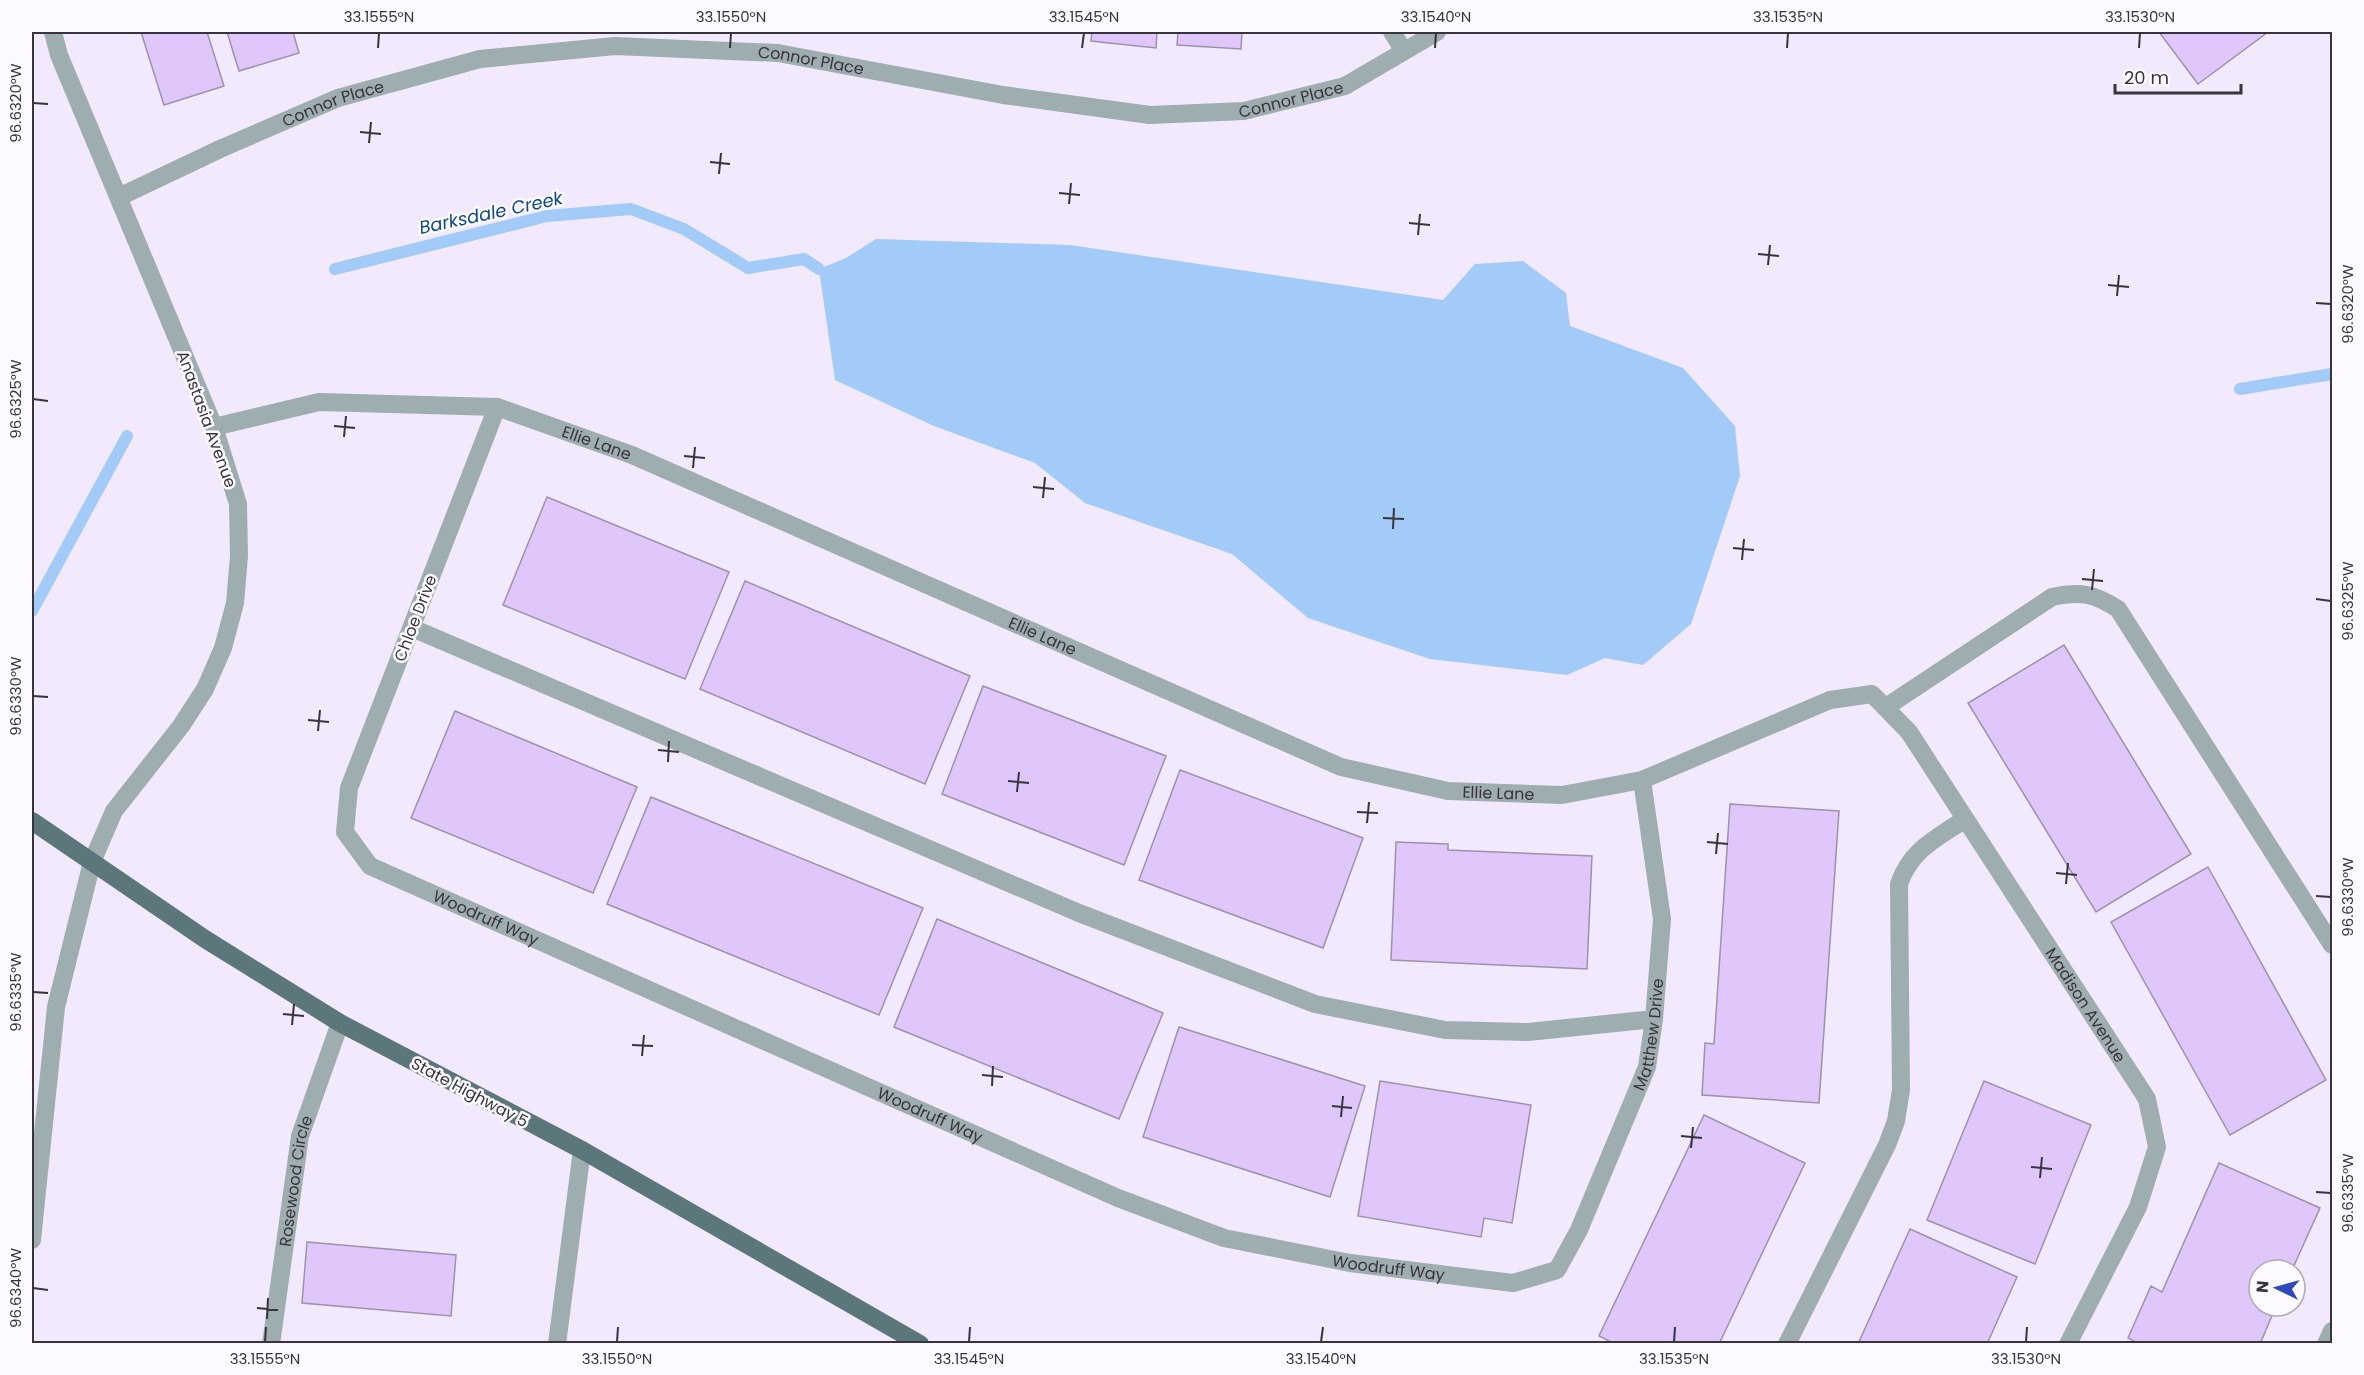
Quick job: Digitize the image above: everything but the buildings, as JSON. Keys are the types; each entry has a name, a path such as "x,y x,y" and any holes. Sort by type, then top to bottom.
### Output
{"main road":[{"name":"State Highway 5","path":"32,821 205,939 340,1023 582,1150 920,1344"}],"street":[{"name":"Anastasia Avenue","path":"53,32 59,55 214,427 238,504 239,556 235,603 223,648 206,689 114,811 92,862"},
{"path":"1392,32 1404,51"},
{"name":"Connor Place","path":"119,197 220,148 338,98 480,59 615,46 778,53 1003,95 1150,115 1245,111 1345,86 1437,32"},
{"name":"Ellie Lane","path":"214,427 319,402 497,407 633,455 1341,767 1448,790 1562,795 1642,780 1830,700 1872,694"},
{"name":"Chloe Drive","path":"345,832 349,788 497,407"},
{"path":"1886,707 2052,597 2075,592 2100,597 2118,609 2332,945"},
{"path":"412,628 1078,914 1315,1004 1444,1030 1528,1032 1654,1019"},
{"name":"Madison Avenue","path":"1872,694 1909,732 2147,1099 2157,1147 2138,1207 2068,1344"},
{"name":"Matthew Drive","path":"1557,1270 1579,1230 1647,1067 1654,1019 1662,920 1642,780"},
{"path":"1787,1344 1887,1145 1896,1121 1901,1090 1899,884 1906,864 1918,851 1965,819"},
{"name":"Woodruff Way","path":"345,832 370,866 1118,1198 1224,1238 1350,1263 1513,1283 1557,1270"},
{"path":"32,1240 56,1006 92,862"},
{"name":"Rosewood Circle","path":"271,1344 300,1136 340,1023"},
{"path":"557,1344 582,1150"},
{"path":"2326,1344 2332,1331"}],"water":[{"path":"876,239 1070,245 1443,300 1475,264 1523,261 1566,293 1570,326 1683,368 1735,426 1740,476 1691,624 1643,665 1605,658 1567,675 1430,659 1308,618 1232,554 1085,503 1035,463 934,426 835,380 819,269 846,258"}],"waterway":[{"name":"Barksdale Creek","path":"335,269 547,216 631,209 684,229 748,268 804,259 819,269"},
{"name":"Barksdale Creek","path":"2240,389 2332,374"},
{"name":"Barksdale Creek","path":"32,611 127,436"}]}
